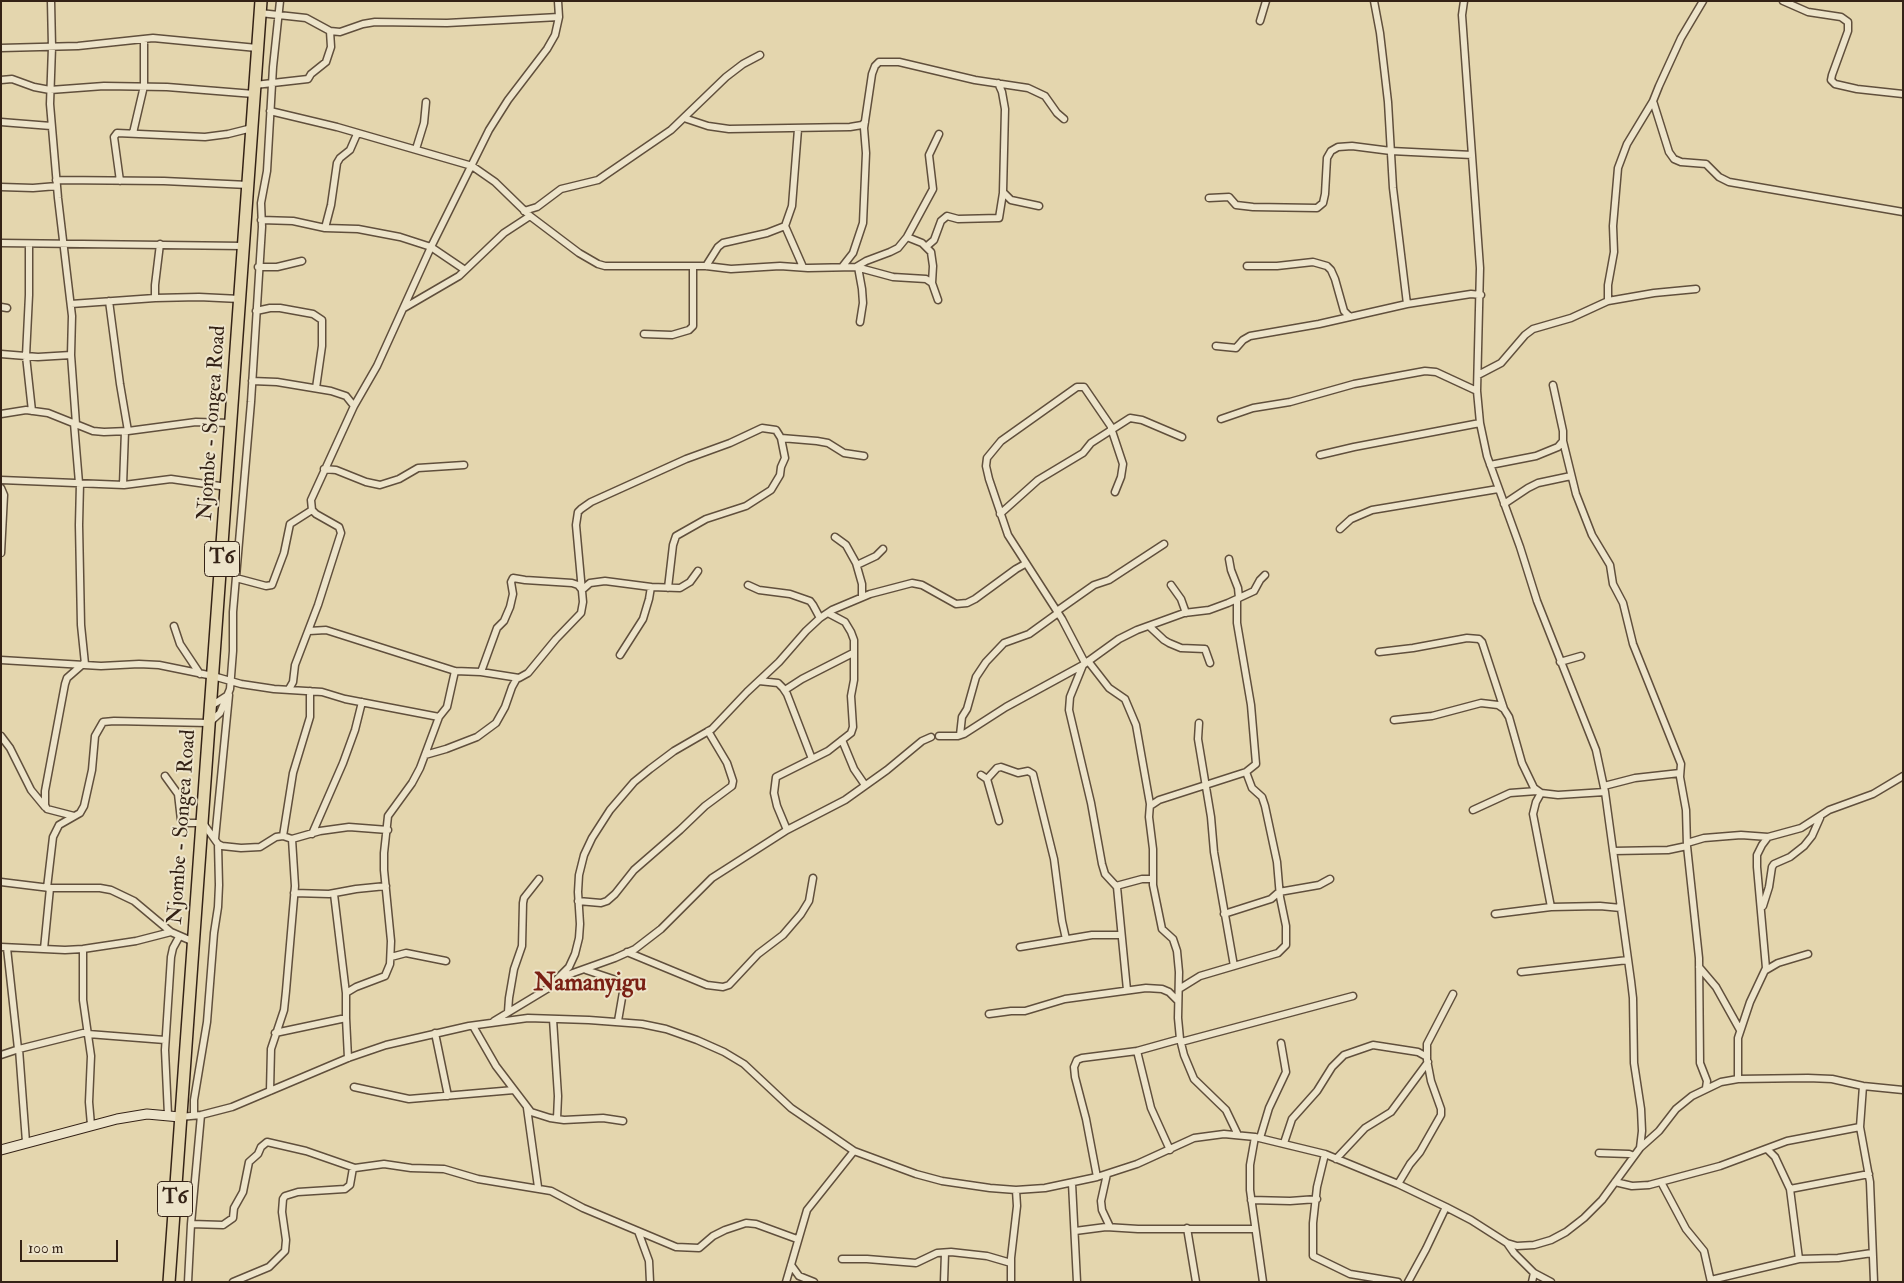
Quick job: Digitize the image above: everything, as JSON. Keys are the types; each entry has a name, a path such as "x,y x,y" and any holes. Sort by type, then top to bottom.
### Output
{"highway":[{"name":"Njombe - Songea Road","path":"180,1117 203,823 260,7"},
{"name":"T6","path":"169,1282 180,1117"}],"street":[{"path":"51,1 52,48 50,90 52,126 56,183 73,330 71,355 80,483 81,625 84,664"},
{"path":"194,1115 194,1100 207,1022 214,933 218,907 219,885 216,842 231,681 233,612 252,381 262,195 267,171 272,84 280,1"},
{"path":"289,689 293,682 295,665 309,631 341,533 340,526 312,510 311,500 354,406 377,366 431,247 489,130 555,35 559,17 558,1"},
{"path":"1260,21 1266,1"},
{"path":"1374,1 1382,43 1398,229 1407,304"},
{"path":"1464,1 1462,15 1480,268 1481,295 1477,391 1480,423 1498,489 1560,662 1590,730 1596,750 1604,789 1622,908 1633,998 1634,1064 1642,1109 1640,1148"},
{"path":"1608,301 1608,285 1614,252 1613,226 1618,168 1627,144 1653,101 1681,38 1703,1"},
{"path":"1783,1 1808,12 1841,17 1848,22 1848,31 1832,75 1831,80 1834,84 1857,89 1903,94"},
{"path":"260,7 278,14 306,18 330,30 344,32 363,24 375,22 440,23 559,17"},
{"path":"1,80 12,79 34,87 50,90 144,86 255,90 272,84 306,80 324,65 331,47 330,30"},
{"path":"1,48 52,48 167,38 257,48"},
{"path":"133,133 144,86 144,39"},
{"path":"524,211 537,207 562,189 598,180 671,130 726,77 743,64 760,55"},
{"path":"842,266 853,253 863,223 862,209 866,153 865,122 868,113 872,74 874,66 879,62 899,62 975,80 1014,85 1034,90 1045,96 1057,113 1064,119"},
{"path":"927,246 934,240 941,220 947,216 966,220 999,218 1005,157 1003,96 998,83"},
{"path":"1003,96 1014,85"},
{"path":"1653,101 1669,152 1678,161 1706,164 1718,177 1729,182 1903,212"},
{"path":"416,149 424,123 426,102"},
{"path":"270,112 337,127 472,166 495,182 530,216 585,257 605,266 706,266 731,270 780,266 803,268 842,266 857,267 892,277 926,278 932,283"},
{"path":"684,118 716,128 798,129 850,127 865,122"},
{"path":"1,122 52,126"},
{"path":"120,181 115,135 133,133 205,137 252,128"},
{"path":"798,129 792,206 785,226 803,268"},
{"path":"325,228 331,205 337,163 350,150 357,134"},
{"path":"857,267 866,261 898,248 907,237 933,188 929,154 939,134"},
{"path":"1209,198 1229,197 1236,205 1254,208 1316,208 1323,203 1327,185 1327,158 1334,148 1352,146 1391,152 1472,155"},
{"path":"1,187 33,188 56,183 120,181 248,185"},
{"path":"1003,192 1011,200 1039,206"},
{"path":"404,308 450,281 465,270 504,233 530,216"},
{"path":"261,220 293,221 325,228 358,229 415,240 431,247 465,270"},
{"path":"706,266 718,247 723,243 767,233 785,226"},
{"path":"907,237 927,246 932,256 932,283 938,300"},
{"path":"1,243 244,246"},
{"path":"29,244 26,356 32,411"},
{"path":"155,298 160,244"},
{"path":"258,268 277,267 302,261"},
{"path":"1247,266 1276,266 1313,262 1327,266 1335,279 1344,311 1349,316"},
{"path":"644,334 672,335 689,330 693,326 693,266"},
{"path":"857,267 862,290 860,322"},
{"path":"1478,375 1501,363 1532,329 1571,318 1608,301 1654,293 1696,289"},
{"path":"1216,346 1236,348 1243,340 1250,336 1407,304 1471,294 1481,295"},
{"path":"71,304 199,296 240,299"},
{"path":"109,301 127,431 123,485"},
{"path":"256,311 280,308 313,314 322,320 322,346 316,388"},
{"path":"1,354 38,357 71,355"},
{"path":"1221,420 1253,408 1290,402 1354,384 1424,371 1436,372 1477,391"},
{"path":"252,381 277,382 316,388 346,396 354,406"},
{"path":"1553,385 1563,432 1563,441 1576,494 1592,535 1610,565 1612,584 1623,603 1633,644 1681,764 1680,773 1686,810 1687,845 1699,967 1700,1063 1707,1081 1706,1088"},
{"path":"1115,492 1123,464 1112,428 1084,388 1081,387 1058,400 1001,441 987,458 986,466 1008,535 1025,564 1058,612 1085,663 1109,688 1128,703 1136,725 1150,806 1149,817 1153,849 1152,879 1162,929 1175,942 1179,972 1180,1040 1194,1079 1226,1110 1238,1134"},
{"path":"1,414 32,411 48,413 93,431 127,431 196,422 231,424"},
{"path":"1000,514 1038,480 1083,453 1091,443 1130,418 1136,418 1182,437"},
{"path":"1320,455 1480,423"},
{"path":"309,631 326,630 455,671 482,672 517,678 528,673 556,638 578,618 582,607 576,525 580,509 686,459 730,443 758,430 771,428 776,430 781,438 785,458 781,466 780,475 771,490 746,506 715,516 676,536 673,545 668,588"},
{"path":"781,438 828,443 844,453 864,456"},
{"path":"1490,465 1551,452 1558,448 1563,441"},
{"path":"324,469 336,470 366,482 380,484 399,479 418,468 464,465"},
{"path":"1504,504 1522,491 1538,483 1571,476"},
{"path":"1,480 123,485 171,479 227,487"},
{"path":"1,553 3,491 12,481"},
{"path":"1340,529 1359,514 1372,510 1498,489"},
{"path":"236,578 266,586 272,585 284,553 290,524 312,510"},
{"path":"835,537 846,545 858,566 862,584 862,597"},
{"path":"960,736 962,717 967,709 976,677 986,662 1004,643 1029,634 1094,584 1109,580 1164,544"},
{"path":"858,566 876,556 883,549"},
{"path":"1150,806 1159,800 1246,772 1253,768 1256,760 1251,705 1236,618 1238,588 1230,570 1229,560"},
{"path":"491,1023 532,1000 547,989 568,967 575,954 580,924 578,901 579,875 584,855 592,838 610,810 634,782 650,769 674,751 708,731 820,618 862,597 903,584 917,583 948,601 961,604 975,599 1025,564"},
{"path":"582,590 590,583 596,581 680,588 698,571"},
{"path":"939,736 960,736 1006,707 1085,663 1119,639 1186,613 1209,610 1238,599 1254,591 1260,580 1266,575"},
{"path":"482,672 497,628 504,621 510,607 513,594 511,582 513,578 572,583 578,585 582,590"},
{"path":"748,585 765,592 790,594 810,601 820,618"},
{"path":"1171,585 1181,599 1186,613"},
{"path":"620,655 643,619 650,599 651,587"},
{"path":"787,830 774,793 776,777 820,756 851,733 853,727 850,696 854,680 854,640 849,626 828,613"},
{"path":"174,626 180,644 200,674"},
{"path":"1149,626 1169,643 1182,648 1205,649 1210,664"},
{"path":"1379,652 1467,638 1479,639 1482,642 1504,709 1509,718 1528,780 1540,792"},
{"path":"784,690 853,653"},
{"path":"1560,662 1581,656"},
{"path":"1,660 110,666 150,664 274,689 322,692 362,702 439,716"},
{"path":"1085,663 1070,697 1069,710 1091,803 1102,864 1105,874 1116,886 1127,990"},
{"path":"47,809 44,801 48,768 64,690 68,678 84,664"},
{"path":"346,993 356,986 385,976 390,964 384,853 388,830 388,816 412,783 425,756 439,716 447,707 455,671"},
{"path":"425,756 477,737 496,723 517,678"},
{"path":"759,681 778,683 784,690 812,759"},
{"path":"283,836 293,773 310,717 310,691"},
{"path":"211,706 229,692"},
{"path":"44,949 53,837 59,825 80,813 84,806 92,770 95,736 103,722 209,723 220,713 229,692"},
{"path":"312,834 343,763 355,730 362,702"},
{"path":"1394,720 1432,716 1481,703 1498,705 1504,709"},
{"path":"1199,723 1198,739 1214,852 1234,966"},
{"path":"578,901 594,903 607,901 634,870 705,806 732,786 733,781 727,763 708,731"},
{"path":"1,736 10,748 31,790 47,809 74,816"},
{"path":"558,978 586,970 627,952 661,929 712,878 787,830 845,800 900,760 922,741 931,737"},
{"path":"842,740 854,770 865,785"},
{"path":"999,821 984,777 1000,767 1018,773 1028,771 1033,774 1052,850 1066,939"},
{"path":"1179,989 1192,980 1278,953 1286,944 1286,926 1279,892 1277,862 1265,806 1262,797 1252,788 1246,772"},
{"path":"1473,810 1510,793 1540,792 1558,794 1604,789 1635,778 1680,773"},
{"path":"165,776 178,794 181,820 189,823 203,823 216,842 241,848 260,847 276,837 283,836 292,839 320,831 349,827 388,830"},
{"path":"1613,850 1668,850 1712,837 1741,835 1768,837 1801,828 1821,817 1829,810 1873,794 1903,776"},
{"path":"1540,792 1534,808 1534,826 1551,907"},
{"path":"1762,909 1767,895 1772,867 1774,864 1790,858 1804,846 1821,817"},
{"path":"1738,1079 1737,1046 1740,1030 1750,1002 1765,971 1766,959 1757,855 1768,837"},
{"path":"270,1091 271,1050 284,1010 294,893 292,839"},
{"path":"627,952 707,985 723,987 729,985 758,954 783,935 801,914 809,901 813,878"},
{"path":"508,1012 514,969 522,946 524,898 539,879"},
{"path":"1116,886 1142,879 1152,879"},
{"path":"1224,914 1271,899 1279,892 1319,885 1330,879"},
{"path":"1,882 48,888 100,888 111,890 134,901 171,932 194,942"},
{"path":"294,893 334,894 356,889 386,886"},
{"path":"334,894 346,993 348,1058"},
{"path":"1496,914 1551,907 1600,906 1622,908"},
{"path":"26,1142 18,1049 4,947 83,948 136,941 171,932"},
{"path":"1020,947 1092,935 1121,935"},
{"path":"168,1115 164,1059 165,1040 171,957 179,937"},
{"path":"83,948 83,1006 90,1056 89,1094 91,1126"},
{"path":"391,957 406,953 446,961"},
{"path":"1765,971 1778,963 1808,954"},
{"path":"1521,972 1628,960"},
{"path":"1699,967 1716,987 1740,1030"},
{"path":"586,970 616,980 621,984 623,992 618,1021"},
{"path":"989,1014 1025,1011 1065,999 1146,988 1162,989 1170,992 1178,1001"},
{"path":"1398,1184 1420,1152 1441,1115 1441,1109 1431,1081 1427,1059 1427,1044 1452,994"},
{"path":"1097,1178 1086,1119 1075,1076 1076,1063 1082,1058 1137,1051 1353,996"},
{"path":"275,1033 346,1018"},
{"path":"1,1150 26,1142 147,1114 180,1117 201,1115 232,1108 348,1058 386,1045 435,1033 528,1018 618,1021 666,1029 724,1052 744,1064 791,1108 854,1151 898,1168 942,1181 1016,1190 1072,1184 1097,1178 1137,1164 1194,1138 1238,1134 1284,1143 1325,1154 1398,1184 1446,1207 1507,1243 1518,1246 1551,1240 1566,1232 1602,1200 1640,1148 1659,1131 1676,1109 1706,1088 1721,1082 1738,1079 1832,1080 1863,1086 1903,1090"},
{"path":"554,1019 558,1096 557,1119"},
{"path":"473,1026 496,1066 527,1108 539,1115 557,1119 603,1118 623,1121"},
{"path":"1,1055 18,1049 88,1033 165,1040"},
{"path":"435,1033 448,1096"},
{"path":"1263,1282 1251,1200 1250,1165 1269,1108 1286,1072 1281,1043"},
{"path":"1284,1143 1292,1119 1317,1091 1332,1066 1344,1055 1373,1045 1418,1052 1427,1059"},
{"path":"1137,1051 1151,1108 1170,1150"},
{"path":"1336,1159 1365,1128 1391,1112 1427,1059"},
{"path":"1863,1086 1860,1128 1869,1174 1874,1282"},
{"path":"354,1087 409,1098 514,1090"},
{"path":"527,1108 538,1188"},
{"path":"188,1282 191,1224 201,1115"},
{"path":"1616,1182 1642,1187 1720,1166 1794,1139 1860,1128"},
{"path":"191,1224 222,1225 232,1218 234,1208 243,1192 249,1162 258,1154 265,1143 271,1143 306,1151 353,1168 384,1164 410,1168 444,1169 478,1179 551,1191 583,1208 676,1247 701,1247 710,1238 725,1230 746,1223 756,1224 797,1239"},
{"path":"1767,1149 1775,1157 1790,1189 1799,1259"},
{"path":"786,1282 807,1210 854,1151"},
{"path":"1599,1153 1634,1156"},
{"path":"1325,1154 1319,1177 1314,1223 1313,1256 1350,1274 1398,1282"},
{"path":"233,1282 269,1267 285,1251 286,1240 282,1212 285,1196 298,1192 345,1189 350,1185 353,1168"},
{"path":"1107,1174 1101,1201 1102,1210 1110,1227"},
{"path":"1790,1189 1869,1174"},
{"path":"1661,1182 1686,1229 1704,1251 1711,1281 1799,1259 1838,1258 1872,1253"},
{"path":"1072,1184 1077,1282"},
{"path":"1011,1282 1011,1263 1016,1220 1016,1190"},
{"path":"1251,1200 1290,1201 1317,1199"},
{"path":"1408,1282 1446,1207"},
{"path":"1075,1231 1110,1227 1138,1229 1255,1228"},
{"path":"1187,1228 1196,1282"},
{"path":"638,1231 649,1261 650,1282"},
{"path":"1507,1243 1534,1273 1551,1282"},
{"path":"842,1259 916,1263 937,1253 945,1252 987,1256 1011,1263"},
{"path":"944,1282 945,1252"},
{"path":"792,1265 799,1276 814,1282"},
{"path":"1532,1282 1534,1273"}],"district":[{"name":"Namanyigu","path":"590,985"}]}
